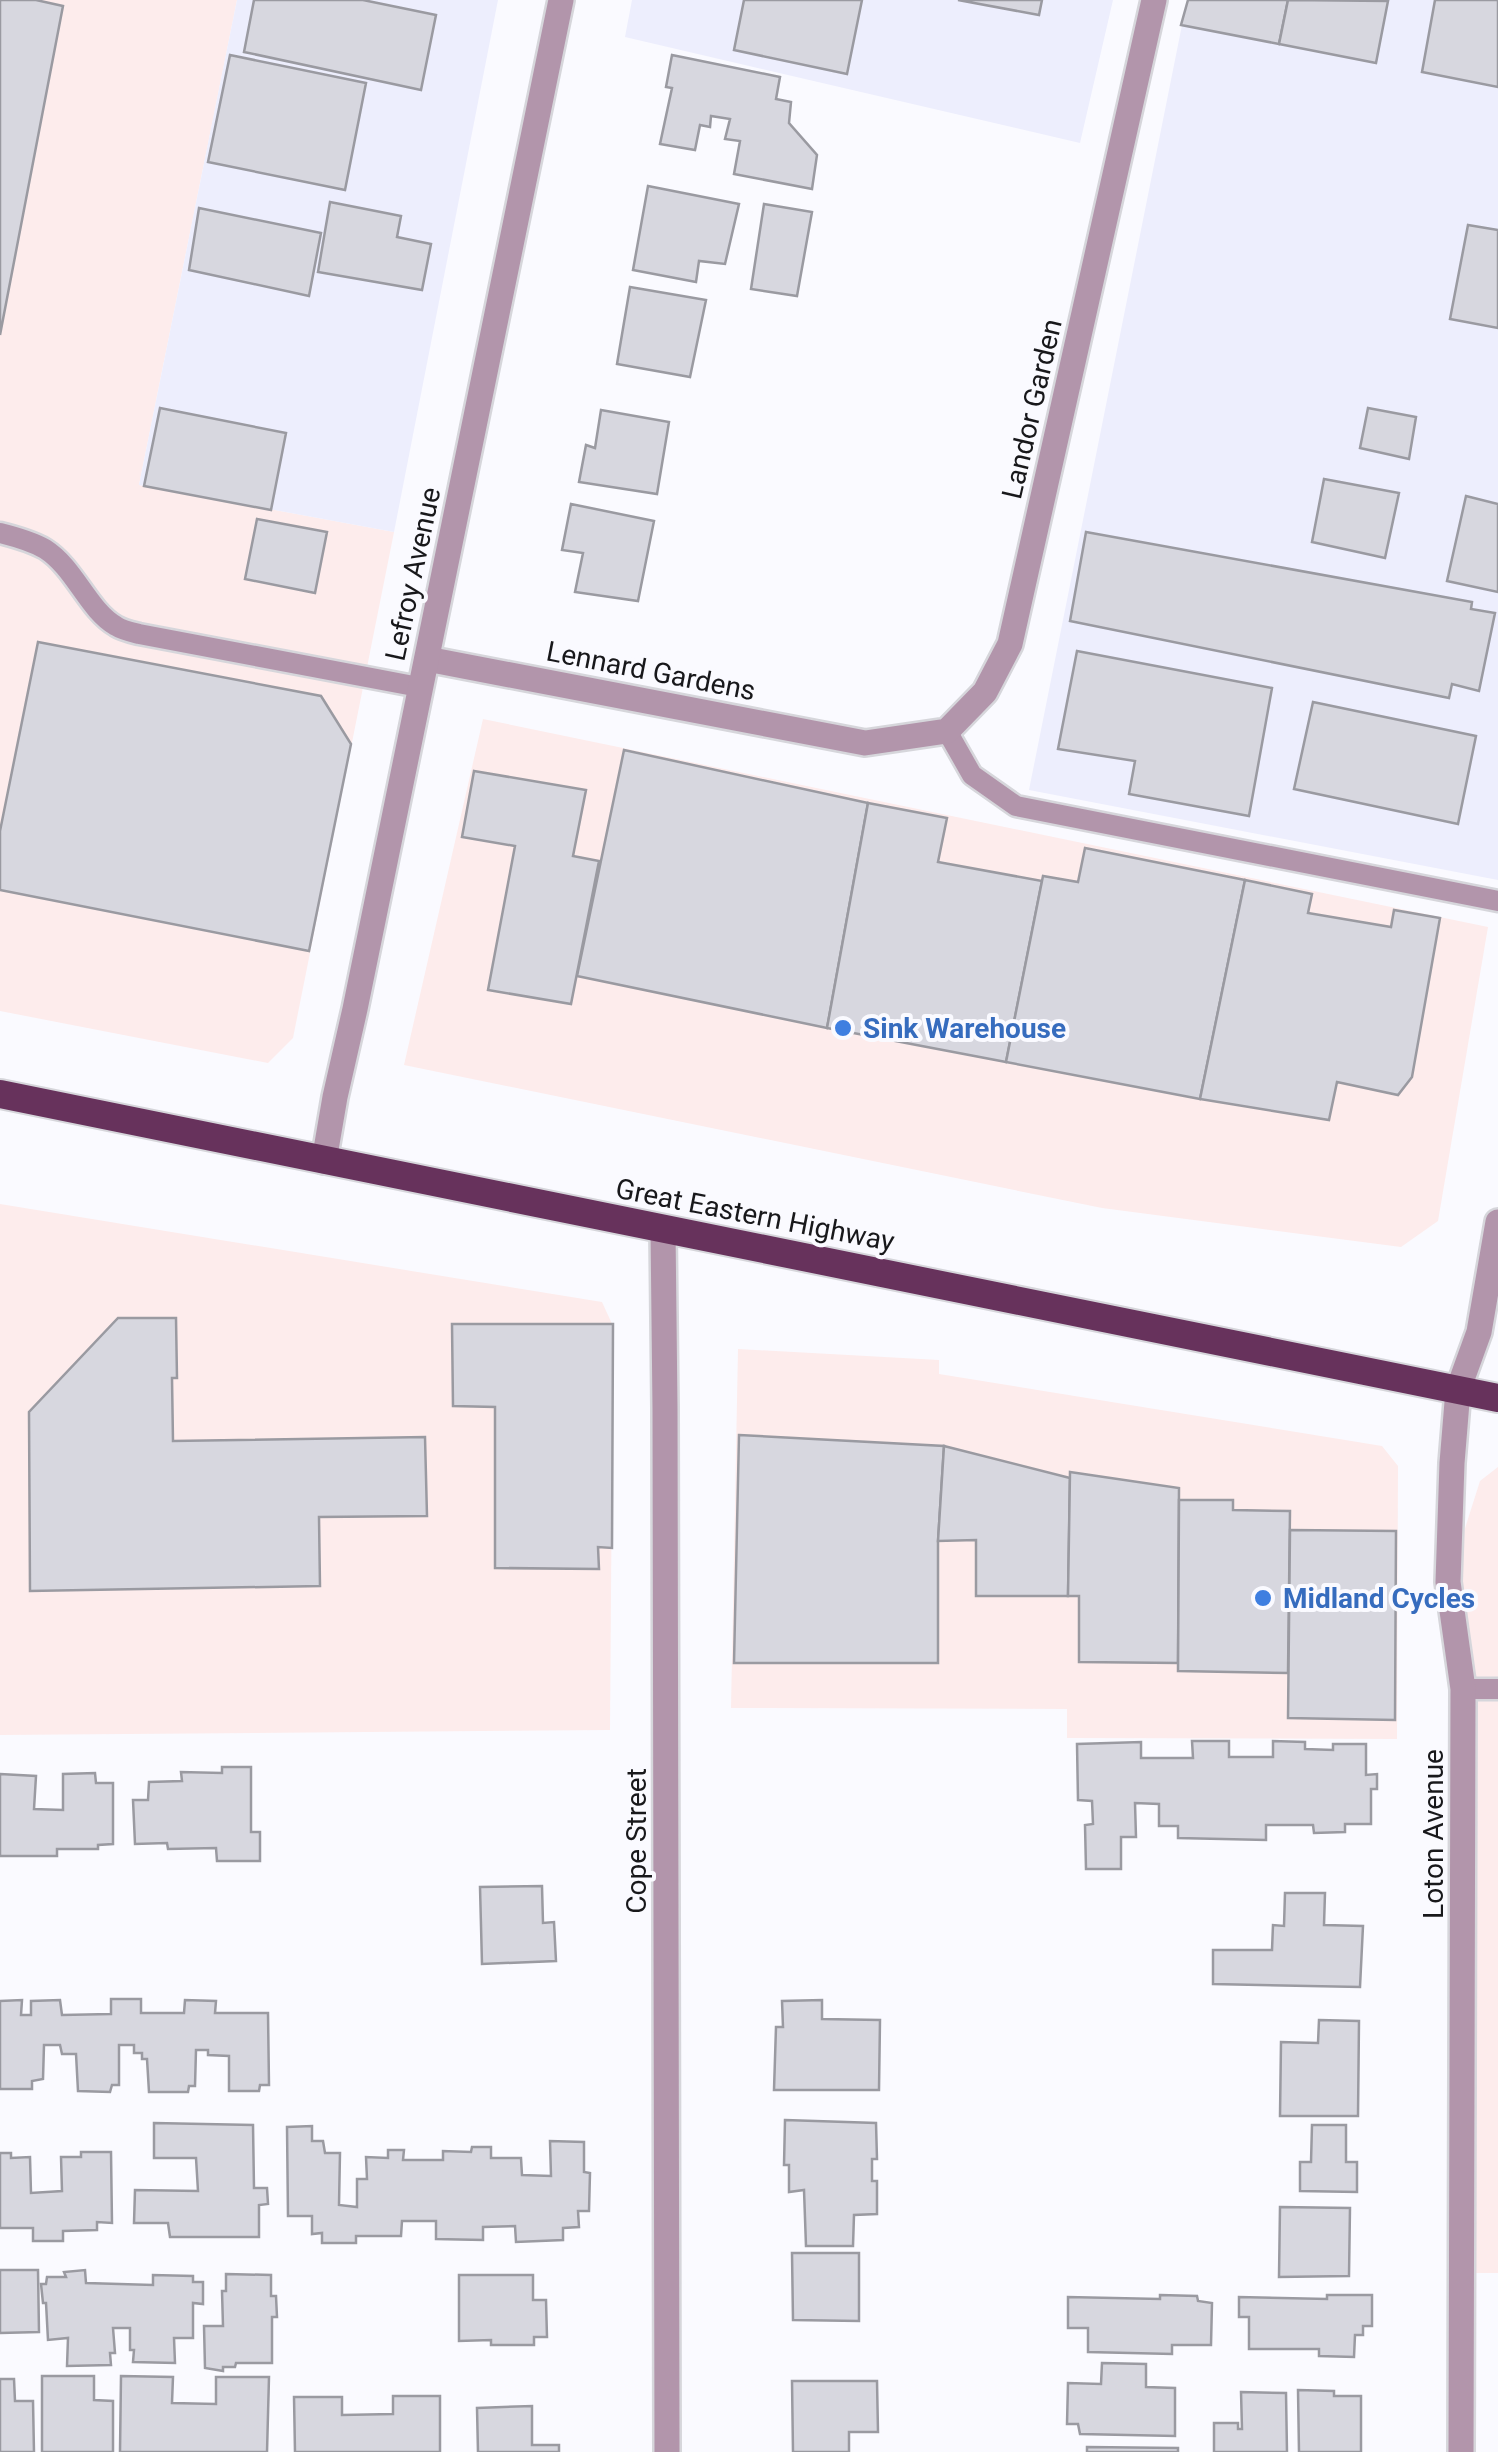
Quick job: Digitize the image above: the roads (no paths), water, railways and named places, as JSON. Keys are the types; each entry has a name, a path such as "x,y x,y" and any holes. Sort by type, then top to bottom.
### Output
{"highway":[{"name":"Great Eastern Highway","path":"0,1094 1498,1398"}],"street":[{"name":"Lefroy Avenue","path":"324,1162 561,0"},
{"name":"Landor Garden","path":"946,730 986,692 1010,644 1154,0"},
{"name":"Lennard Gardens","path":"426,659 865,742 946,730"},
{"name":"Loton Avenue","path":"1462,2452 1463,1689 1448,1582 1458,1390 1479,1332 1498,1222"},
{"name":"Cope Street","path":"663,1229 666,2452"}],"lane":[{"path":"0,533 46,550 67,568 116,626 138,634 420,687"},
{"path":"946,730 972,775 1016,806 1498,902"},
{"path":"1463,1689 1498,1690"}],"place":[{"name":"Sink Warehouse","path":"843,1028"},
{"name":"Midland Cycles","path":"1263,1598"}]}
